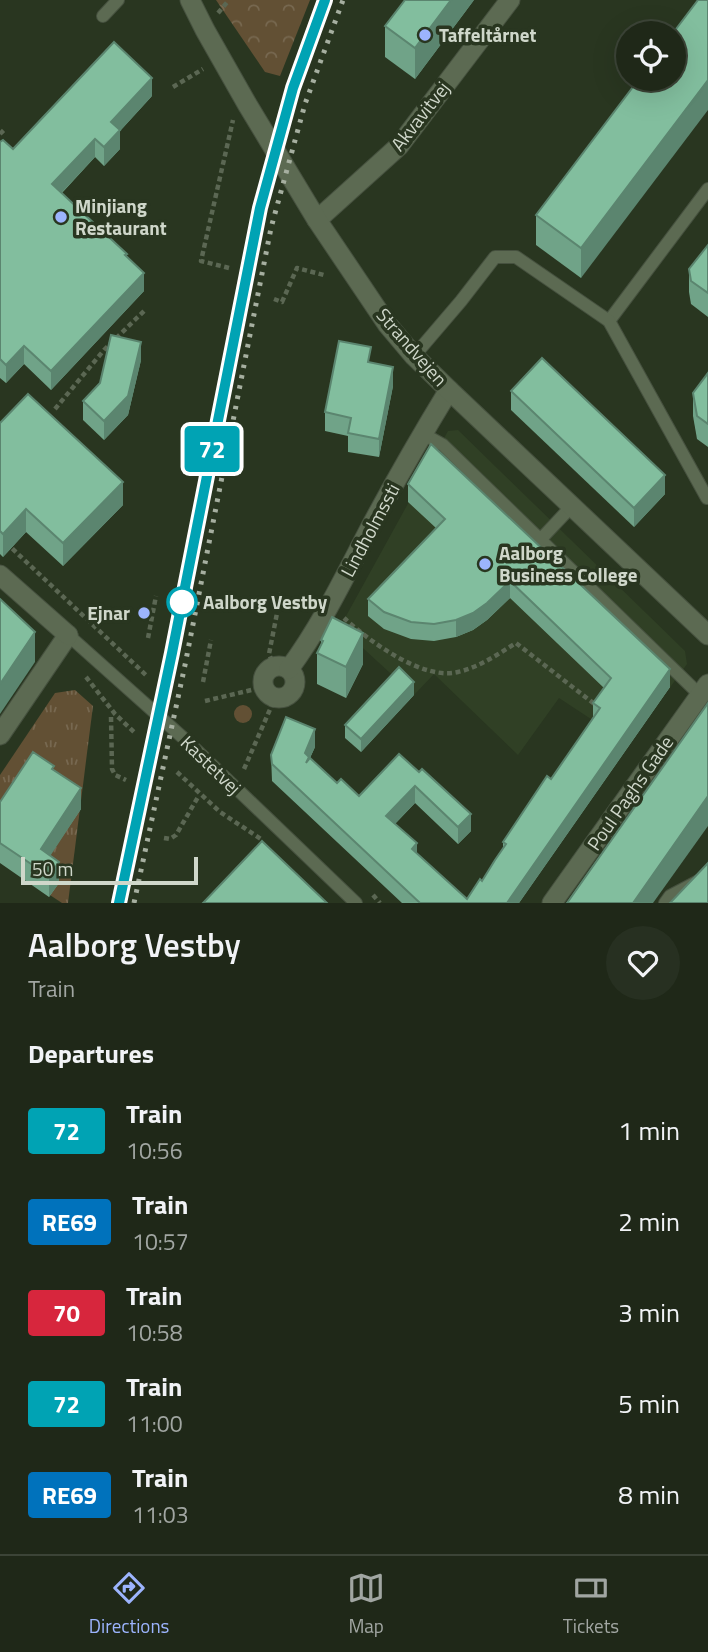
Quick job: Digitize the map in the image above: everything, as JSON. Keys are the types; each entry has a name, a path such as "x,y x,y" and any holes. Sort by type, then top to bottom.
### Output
{"street":[{"name":"Strandvejen","path":"190,0 235,83 317,220 387,324 414,356 449,390 708,635"},
{"name":"Akvavitvej","path":"317,220 399,146 510,0"},
{"name":"Lindholmssti","path":"281,668 295,678 294,689 286,696 269,692 263,677 269,669 281,668 308,644 391,489 449,390"},
{"name":"Kastetvej","path":"0,575 68,635"},
{"path":"0,735 68,635"},
{"name":"Poul Paghs Gade","path":"552,903 704,689"}],"lane":[{"path":"103,16 118,0"},
{"path":"609,321 708,189"},
{"path":"414,356 495,257 516,257 609,321 707,498"},
{"path":"423,433 443,445 540,540 704,689"},
{"path":"540,540 572,507"},
{"name":"Kastetvej","path":"68,635 180,734 356,903"},
{"path":"665,903 670,896 707,878"}],"path":[{"path":"173,88 203,69"},
{"path":"229,268 201,261 233,119"},
{"path":"0,134 5,129"},
{"path":"274,299 282,302 297,268 324,275"},
{"path":"55,409 104,350 144,310"},
{"path":"0,537 148,677"},
{"path":"281,593 269,654 281,668"},
{"path":"148,638 156,596"},
{"path":"330,605 398,659 426,671 456,673 485,662 516,643 601,709"},
{"path":"203,682 211,640"},
{"path":"84,675 115,714 136,734"},
{"path":"205,701 269,692 244,769"},
{"path":"111,717 112,769 115,775 125,780"},
{"path":"177,772 220,812 268,843"},
{"path":"164,838 170,839 176,835 198,797"}],"shaded area":[{"name":"Aalborg Business College","path":"458,430 685,651 687,664 629,744 559,698 518,755 434,674 414,695 340,627 448,431"}],"green space":[{"path":"216,0 310,0 280,76 265,72"},
{"path":"75,690 93,706 68,903 62,903 0,862 0,775 55,693"},
{"path":"239,705 247,705 252,714 250,721 239,723 234,718 234,710"}],"building":[{"path":"405,0 451,0 415,48 385,26"},
{"path":"698,0 708,0 708,80 581,248 536,215 630,91 686,91 686,21 682,21"},
{"path":"114,42 152,78 111,122 120,130 104,147 95,139 52,184 144,273 51,371 24,346 6,365 0,359 0,142 3,140 13,149"},
{"path":"708,245 708,293 691,281 689,269"},
{"path":"111,335 141,342 128,396 104,421 83,401 100,383"},
{"path":"339,341 371,347 368,362 393,367 379,439 348,433 351,418 325,412"},
{"path":"542,358 665,475 634,508 511,391"},
{"path":"708,373 708,424 697,416 693,393"},
{"path":"28,394 123,482 63,543 26,509 3,534 0,531 0,423"},
{"path":"431,444 670,669 507,903 420,903 272,764 271,755 286,717 315,729 305,753 309,757 306,763 310,758 337,783 341,779 359,796 399,754 419,772 422,769 471,814 458,827 415,786 386,816 417,843 412,849 467,899 480,879 482,881 506,844 503,842 547,776 551,779 600,708 593,703 611,678 510,581 473,613 456,620 434,624 411,622 384,612 368,599 445,519 408,484"},
{"path":"0,599 35,632 0,684"},
{"path":"332,617 363,633 346,667 317,653"},
{"path":"399,667 414,682 361,739 345,725"},
{"path":"708,703 708,796 633,903 567,903"},
{"path":"33,752 54,766 52,769 81,788 41,849 59,862 49,876 0,843 0,802"},
{"path":"262,841 327,903 203,903"},
{"path":"708,863 708,903 670,903"}],"railway":[{"path":"119,903 172,653 260,208 293,88 325,0"},
{"path":"134,903 185,665 271,228 305,104 343,0"}],"train":[{"name":"72","path":"119,903 172,653 260,208 293,88 325,0"}],"place":[{"name":"Taffeltårnet","path":"425,35"},
{"name":"Minjiang Restaurant","path":"61,217"},
{"name":"Aalborg Business College","path":"485,564"},
{"name":"Aalborg Vestby","path":"182,602"},
{"name":"Ejnar","path":"144,613"}]}
